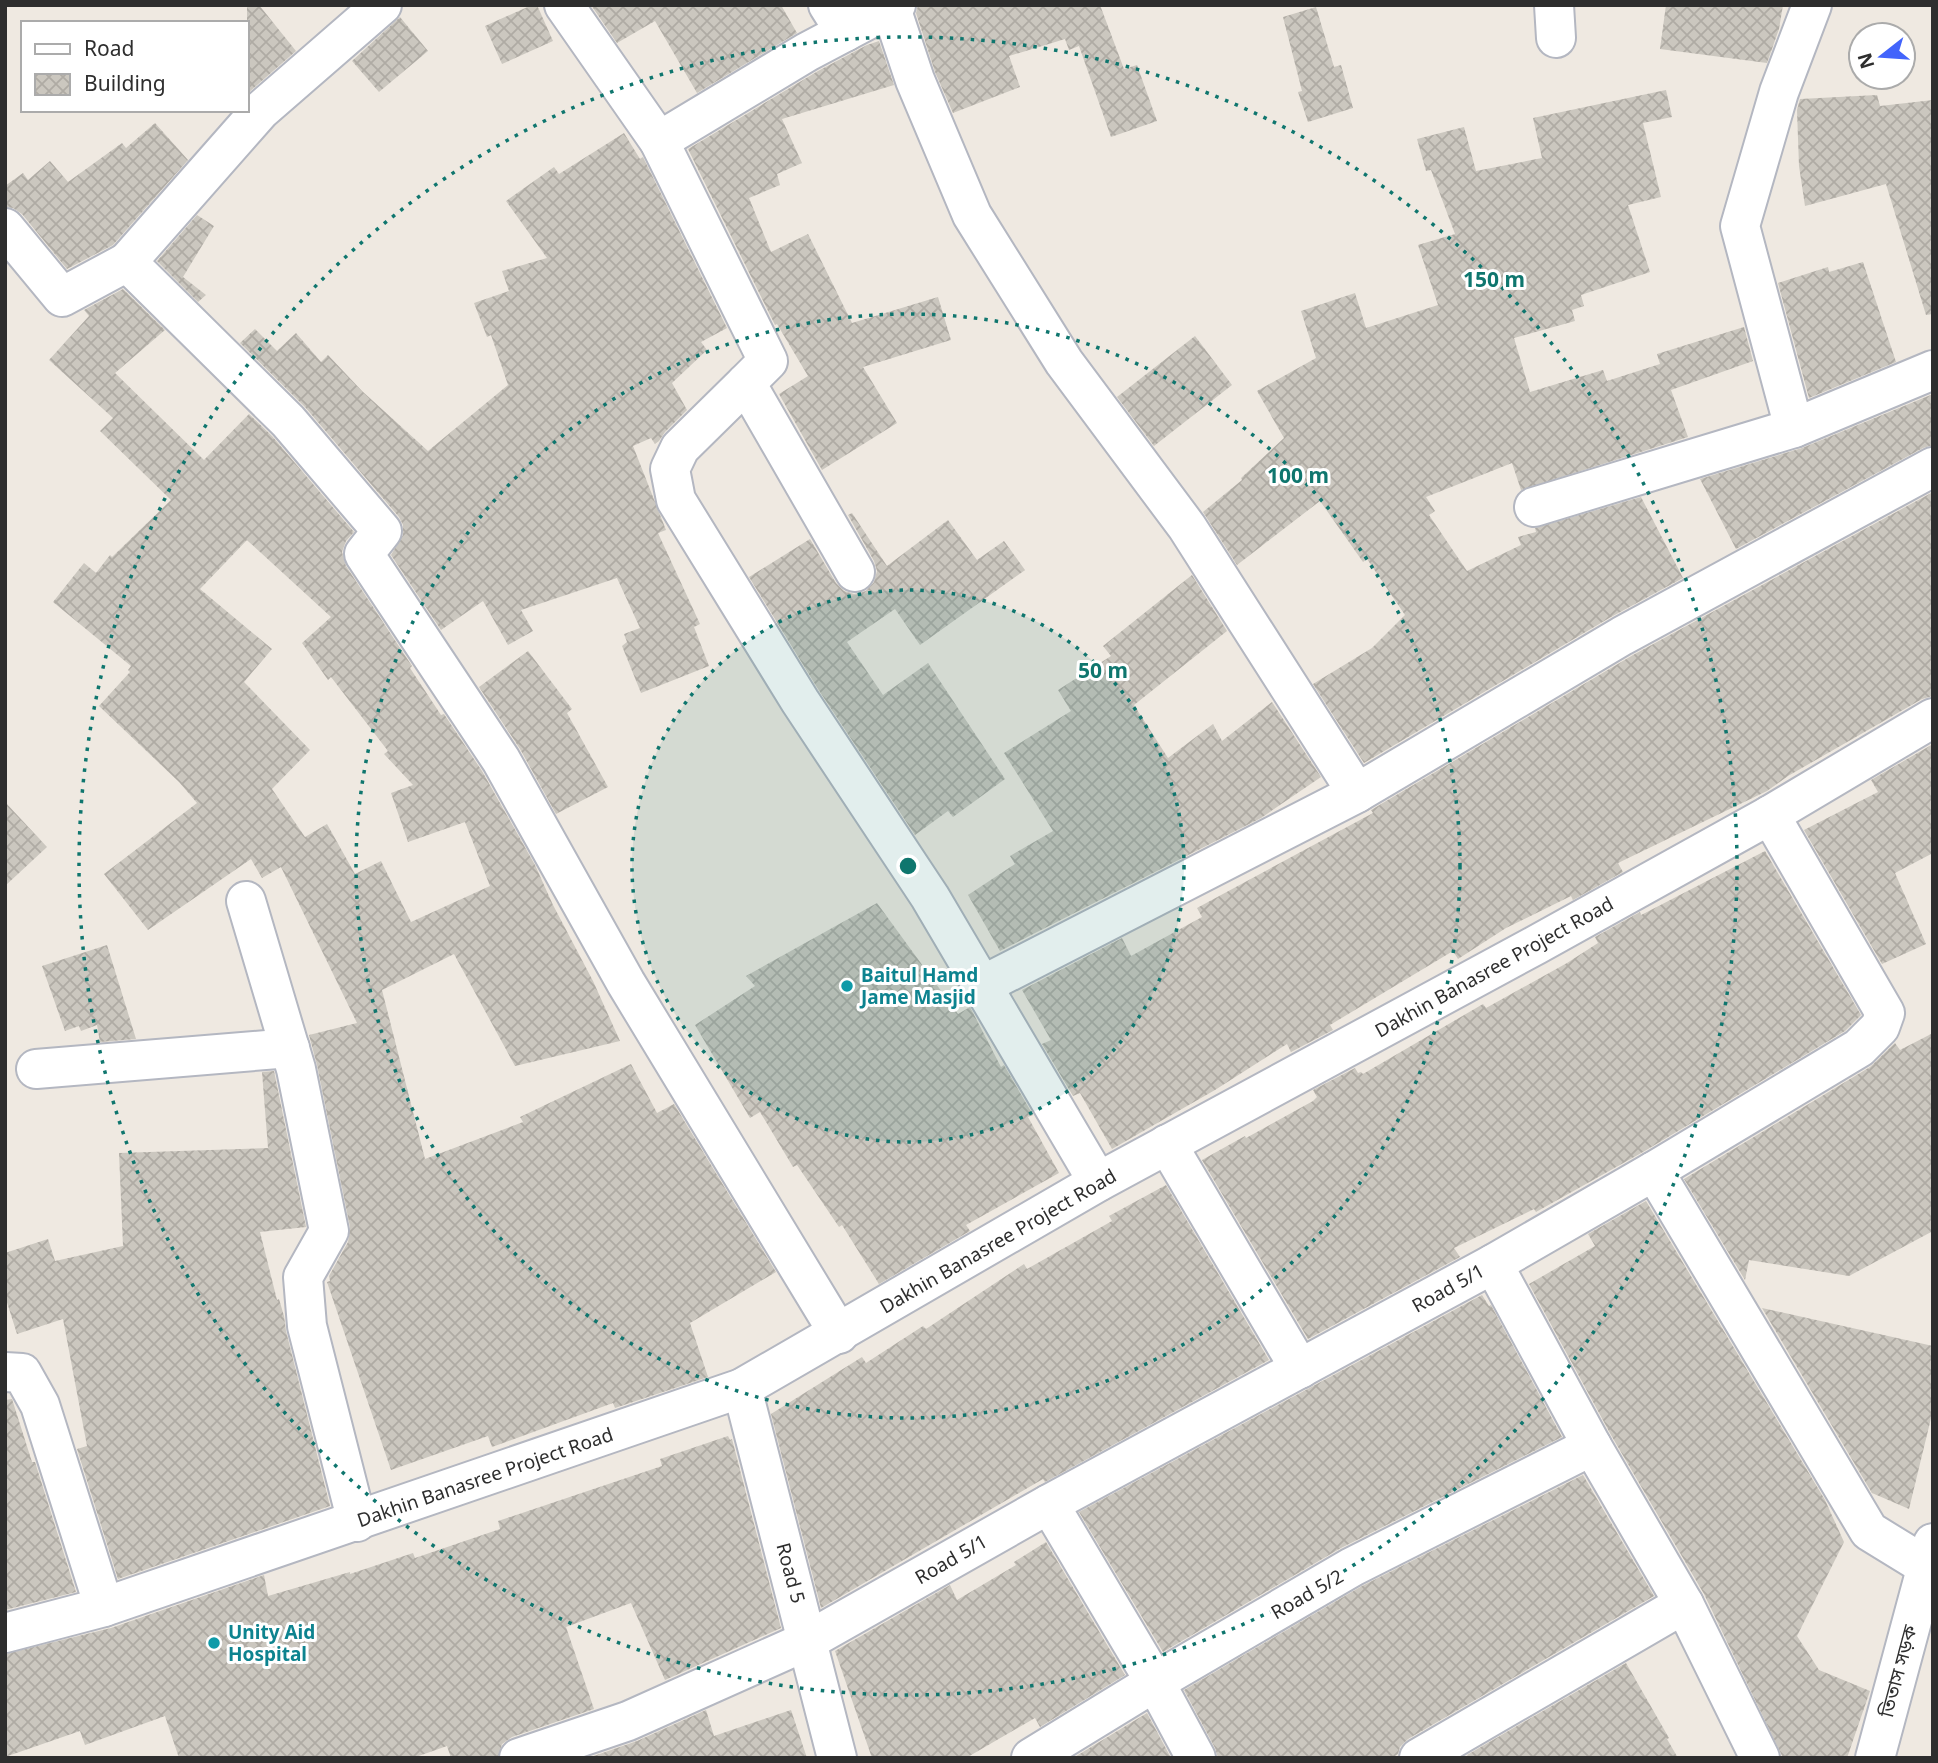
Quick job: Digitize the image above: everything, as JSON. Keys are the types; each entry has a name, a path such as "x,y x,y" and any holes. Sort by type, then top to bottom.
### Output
{"street":[{"path":"5,228 62,297 127,262 260,111 382,5"},
{"path":"564,5 659,141 768,361 680,448 670,469 677,500 800,701 930,897 1098,1182"},
{"path":"1794,428 1740,226 1779,92 1812,5"},
{"path":"659,141 807,52 837,19 893,7 915,80 972,215 1064,362 1187,527 1357,793"},
{"path":"127,262 288,421 382,531 364,554 501,760 626,983 839,1334"},
{"path":"1534,507 1794,428 1933,370"},
{"path":"746,383 855,572"},
{"path":"981,986 1357,793 1622,636 1933,467"},
{"name":"Dakhin Banasree Project Road","path":"5,1633 104,1607 742,1388 1098,1182 1769,815 1933,719"},
{"name":"Road 5/1","path":"519,1758 628,1721 809,1640 1049,1504 1493,1264 1859,1048 1880,1027 1885,1013 1769,815"},
{"path":"246,901 290,1048 329,1231 303,1278 307,1326 357,1522"},
{"path":"36,1069 290,1048"},
{"path":"1167,1144 1300,1369"},
{"path":"1654,1171 1869,1531 1931,1559"},
{"path":"1493,1264 1592,1446 1684,1604 1760,1758"},
{"path":"5,1372 22,1373 40,1405 104,1607"},
{"name":"Road 5","path":"742,1388 809,1640 837,1758"},
{"name":"Road 5/2","path":"1031,1758 1352,1567 1592,1446"},
{"path":"1049,1504 1155,1682 1196,1758"},
{"name":"তিতাস সড়ক","path":"1875,1758 1931,1559"},
{"path":"1419,1758 1684,1604"}],"building":[{"path":"247,5 259,5 296,51 248,93 248,21"},
{"path":"537,5 553,41 502,64 485,26"},
{"path":"591,5 781,5 797,33 697,93 655,21 617,43"},
{"path":"918,5 1100,5 1124,69 1137,65 1157,121 1111,137 1079,46 1069,50 1065,39 1009,56 1020,87 953,113 935,72 916,13"},
{"path":"1666,5 1783,5 1779,29 1767,63 1660,49"},
{"path":"1316,7 1334,67 1341,65 1353,108 1308,122 1298,92 1302,91 1283,17"},
{"path":"400,17 428,51 379,92 352,61"},
{"path":"879,41 894,85 782,119 802,163 777,174 780,185 749,198 771,252 808,234 852,323 938,297 951,340 863,367 897,423 822,470 779,394 808,376 777,324 775,325 688,149 818,71"},
{"path":"1666,90 1672,117 1643,123 1661,197 1628,205 1650,272 1581,295 1584,306 1572,310 1575,321 1514,338 1530,392 1603,370 1607,381 1660,364 1657,354 1744,327 1753,361 1671,390 1688,437 1521,490 1512,463 1426,497 1435,511 1429,515 1467,571 1521,545 1518,537 1536,532 1535,528 1641,497 1683,578 1611,617 1364,763 1313,684 1372,648 1405,615 1367,559 1363,562 1320,501 1237,565 1203,512 1242,480 1241,478 1284,438 1257,391 1316,358 1301,311 1355,293 1366,328 1438,305 1418,245 1455,234 1431,170 1426,171 1417,139 1464,127 1476,171 1542,158 1533,118"},
{"path":"1877,95 1880,106 1933,100 1933,314 1926,315 1886,184 1805,206 1799,166 1797,110 1800,99"},
{"path":"155,123 188,160 113,245 67,269 22,214 13,208 5,207 5,186 23,173 28,180 50,161 68,182 122,143 126,148"},
{"path":"624,133 640,159 643,157 727,328 701,342 707,350 672,383 687,410 655,444 651,438 633,446 666,530 658,533 700,624 694,627 709,666 641,693 622,646 627,642 624,634 640,628 617,578 521,610 533,631 508,645 483,601 441,630 391,555 403,535 403,525 399,517 305,407 240,343 255,329 277,351 296,333 321,362 328,355 362,391 428,451 508,385 491,335 487,337 474,303 509,291 502,271 547,258 506,201 554,167 559,174"},
{"path":"197,215 214,226 183,277 206,295 198,302 157,261"},
{"path":"1863,262 1896,362 1809,398 1778,283 1828,267 1829,272"},
{"path":"123,289 165,330 115,373 204,460 249,414 272,436 354,532 346,541 342,552 346,566 441,715 444,714 482,771 535,865 620,1041 515,1066 454,954 382,990 425,1159 523,1122 520,1117 631,1064 657,1113 674,1104 776,1272 690,1323 708,1377 615,1408 613,1403 492,1447 488,1436 391,1470 327,1282 330,1281 329,1276 348,1242 350,1227 309,1035 357,1023 281,867 262,878 251,859 148,930 104,874 197,803 179,782 99,706 130,672 128,670 131,666 53,602 84,563 96,573 110,555 112,557 171,500 100,431 113,418 49,360 89,316 84,310","holes":["247,540 331,617 302,643 328,680 331,677 388,751 384,754 413,785 391,793 408,842 465,822 490,886 411,922 381,861 355,874 327,824 305,837 272,789 310,750 244,682 272,649 200,589"]},
{"path":"1195,336 1232,385 1154,446 1117,397"},
{"path":"1933,394 1933,445 1736,549 1700,479 1802,448"},
{"path":"1933,492 1933,696 1922,699 1788,776 1767,791 1618,863 1623,872 1573,900 1571,896 1506,928 1458,959 1453,951 1330,1025 1333,1030 1291,1052 1287,1044 1215,1090 1112,1149 1080,1093 1073,1096 1042,1044 1051,1040 1022,990 1122,938 1131,956 1202,917 1197,908 1373,813 1371,810 1633,655"},
{"path":"852,513 887,566 948,520 977,560 1004,541 1025,570 920,645 895,609 847,642 883,695 928,663 1005,779 953,817 948,811 915,835 818,689 749,577 810,539 836,583 844,591 854,594 866,591 874,582 877,571 848,515"},
{"path":"1192,575 1227,631 1134,705 1168,758 1213,724 1222,741 1272,702 1321,777 1261,818 1000,951 968,895 1015,864 1010,856 1053,831 1004,753 1071,711 1058,690 1111,656 1103,646"},
{"path":"528,651 572,709 567,713 608,787 556,814 520,749 479,687"},
{"path":"1933,744 1933,853 1895,873 1926,944 1882,964 1804,830 1878,792 1871,780"},
{"path":"5,802 47,847 5,886"},
{"path":"1765,851 1861,1015 1845,1031 1643,1152 1536,1212 1534,1209 1454,1248 1460,1257 1308,1339 1202,1160 1313,1101 1317,1097 1313,1090 1355,1068 1358,1073 1363,1074 1483,1004 1486,1008 1567,963 1598,943 1595,937 1640,912 1641,915"},
{"path":"877,903 958,1014 970,1007 1001,1067 1004,1065 1033,1115 1028,1117 1059,1173 966,1225 970,1231 879,1284 842,1225 839,1227 797,1165 793,1167 760,1112 750,1118 695,1025 755,986 746,976"},
{"path":"107,945 136,1039 100,1042 97,1025 81,1031 79,1026 65,1031 42,966"},
{"path":"1933,1033 1933,1231 1849,1276 1749,1260 1745,1280 1684,1179 1870,1067 1895,1043 1900,1050"},
{"path":"274,1071 306,1227 260,1232 277,1300 279,1299 284,1316 330,1506 118,1579 77,1449 87,1446 63,1319 17,1334 5,1296 5,1253 48,1239 55,1261 123,1246 119,1153 268,1148 262,1072"},
{"path":"1166,1185 1269,1360 1045,1482 1043,1479 821,1608 771,1414 862,1357 866,1363 923,1326 926,1329 1024,1264 1027,1269 1112,1221 1109,1216"},
{"path":"1646,1201 1825,1500 1844,1542 1797,1636 1819,1670 1870,1691 1847,1758 1783,1758 1704,1594 1611,1435 1529,1284 1595,1246 1588,1234"},
{"path":"1482,1295 1489,1306 1491,1305 1562,1437 1341,1548 1163,1652 1079,1512"},
{"path":"1762,1308 1933,1346 1933,1410 1909,1509 1872,1493"},
{"path":"12,1399 76,1592 5,1610 5,1400"},
{"path":"728,1436 732,1439 781,1628 665,1680 631,1603 566,1627 594,1709 512,1737 502,1744 498,1758 451,1758 447,1746 413,1758 179,1758 165,1716 85,1745 80,1731 5,1757 5,1654 111,1628 264,1575 268,1596 350,1574 413,1553 415,1558 500,1529 498,1521 662,1466 660,1459"},
{"path":"1583,1475 1654,1596 1408,1739 1392,1758 1218,1758 1184,1690 1362,1586"},
{"path":"1046,1542 1125,1675 1040,1727 1035,1718 966,1758 872,1758 835,1651 950,1585 957,1600 1016,1565 1014,1562"},
{"path":"1626,1663 1678,1758 1469,1758 1467,1755"},
{"path":"706,1710 714,1736 791,1710 807,1758 588,1758 637,1741"},
{"path":"1147,1713 1171,1758 1073,1758"}],"place":[{"name":"Baitul Hamd Jame Masjid","path":"847,986"},
{"name":"Unity Aid Hospital","path":"214,1643"}]}
